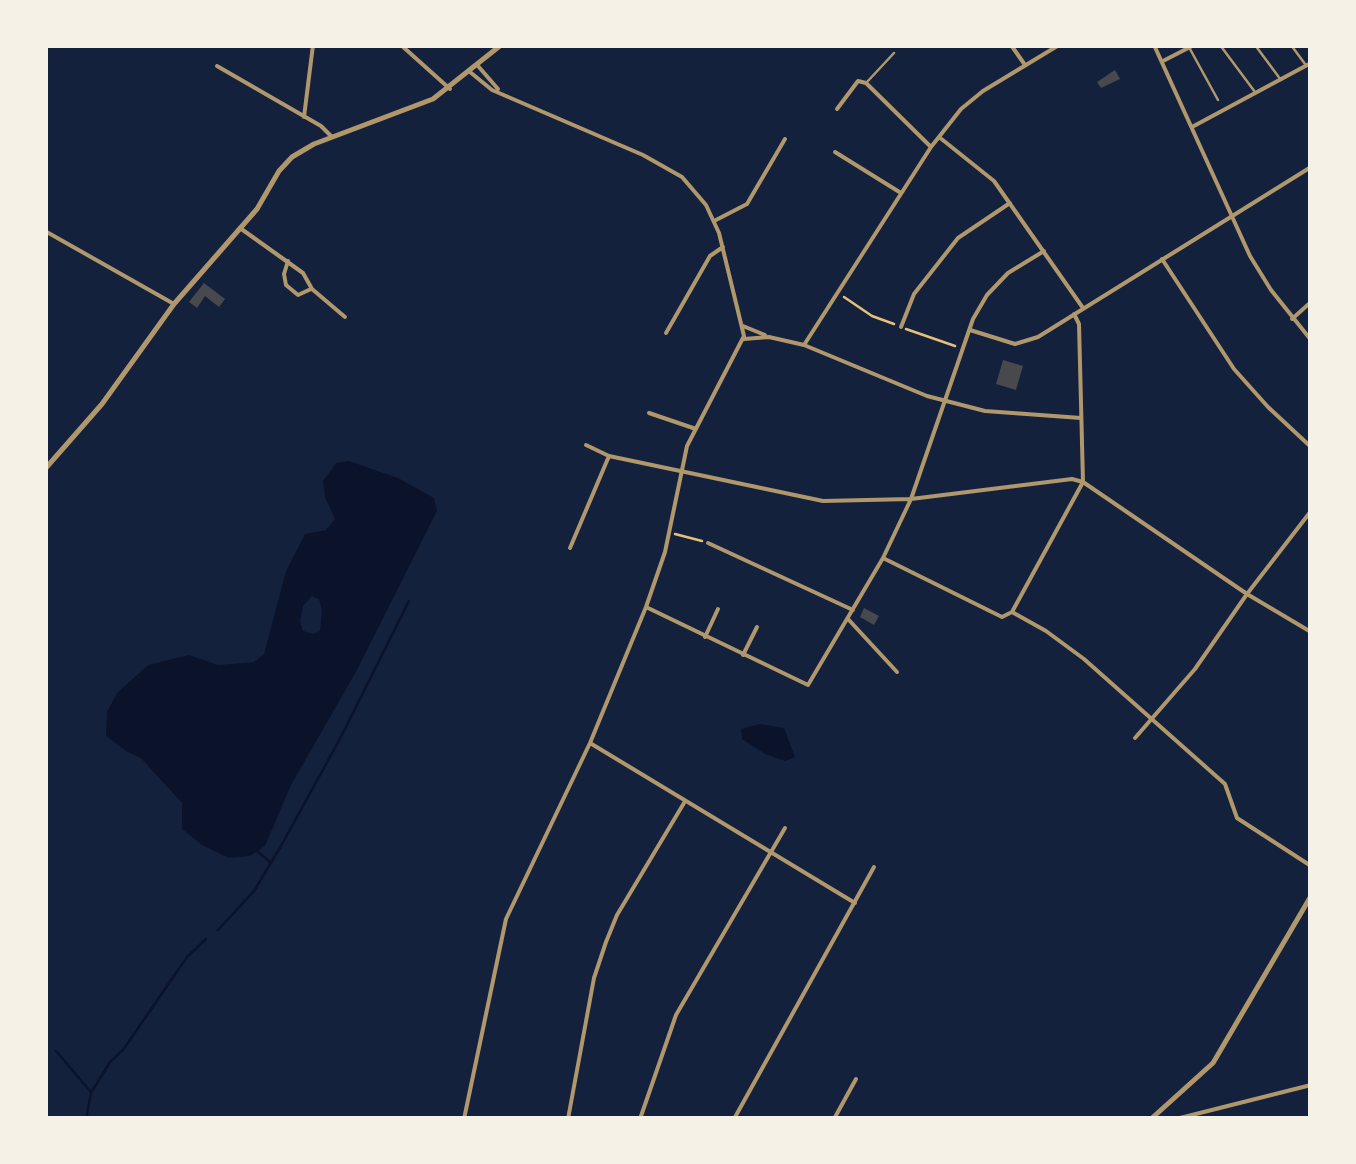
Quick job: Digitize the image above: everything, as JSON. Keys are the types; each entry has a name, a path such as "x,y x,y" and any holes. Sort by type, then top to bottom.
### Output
{"street":[{"path":"304,117 313,45"},
{"path":"401,45 450,88"},
{"path":"45,469 102,404 174,304 240,228 292,157 332,137 409,110 450,88 501,45"},
{"path":"1011,45 1024,65"},
{"path":"804,345 939,137 972,100 1059,45"},
{"path":"1154,45 1250,256 1292,319 1311,340"},
{"path":"1163,61 1192,46"},
{"path":"1192,127 1309,65"},
{"path":"217,66 321,126 332,137"},
{"path":"478,66 501,93"},
{"path":"464,1119 506,920 590,743 646,607 669,532 687,446 744,339 714,221 698,194 676,172 501,93 470,72"},
{"path":"836,109 858,81 866,83 931,147"},
{"path":"939,137 994,182 1083,308"},
{"path":"714,221 746,204 785,139"},
{"path":"835,152 901,193"},
{"path":"970,330 1015,344 1038,336 1311,166"},
{"path":"901,327 914,294 958,238 1010,202"},
{"path":"240,228 303,272 312,289 344,317"},
{"path":"45,231 174,304"},
{"path":"666,333 710,256 723,247"},
{"path":"646,607 808,686 883,558 911,499 970,330 987,295 1008,274 1044,252"},
{"path":"1162,259 1234,368 1311,447"},
{"path":"288,261 286,285 298,295 312,289"},
{"path":"1292,319 1311,302"},
{"path":"883,558 1002,617 1012,612 1083,482 1078,324 1074,314"},
{"path":"743,326 804,345 944,401 985,412 1081,418"},
{"path":"744,339 770,337"},
{"path":"649,414 696,429"},
{"path":"586,445 608,456 824,501 911,499 1072,479 1083,482 1246,594 1311,632"},
{"path":"570,548 608,456"},
{"path":"1135,738 1196,668 1246,594 1311,512"},
{"path":"708,542 852,610"},
{"path":"704,637 718,608"},
{"path":"1012,612 1084,659 1225,784 1237,818 1311,866"},
{"path":"848,619 897,672"},
{"path":"743,655 757,628"},
{"path":"590,743 854,902"},
{"path":"568,1119 594,978 606,942 617,915 684,802"},
{"path":"640,1119 676,1014 785,828"},
{"path":"734,1119 874,867"},
{"path":"1153,1119 1213,1063 1311,896"},
{"path":"834,1119 856,1080"},
{"path":"1176,1119 1311,1085"}],"lane":[{"path":"1220,45 1256,93"},
{"path":"1255,45 1281,80"},
{"path":"1292,45 1309,65"},
{"path":"1192,46 1218,100"},
{"path":"866,83 894,53"}],"path":[{"path":"669,532 708,542"}],"water":[{"path":"349,461 398,478 434,498 437,511 357,670 291,785 265,846 250,856 229,858 202,845 182,829 182,803 141,758 106,736 107,712 117,693 148,665 189,655 218,665 254,662 264,654 286,571 305,534 326,530 335,519 323,481 336,463","holes":["312,596 319,599 320,631 303,631 303,606"]},
{"path":"760,724 784,728 795,757 785,761 742,739 741,729"}],"building":[{"path":"1115,70 1120,79 1101,88 1097,82"},
{"path":"204,283 225,299 219,307 205,296 197,308 189,302"},
{"path":"1003,360 1023,366 1016,390 996,384"},
{"path":"864,608 879,616 874,625 860,617"}],"waterway":[{"path":"218,930 254,891 281,846 409,601"},
{"path":"257,851 270,862"},
{"path":"86,1119 91,1093 110,1062 123,1050 187,957 206,939"},
{"path":"56,1051 90,1091"}]}
